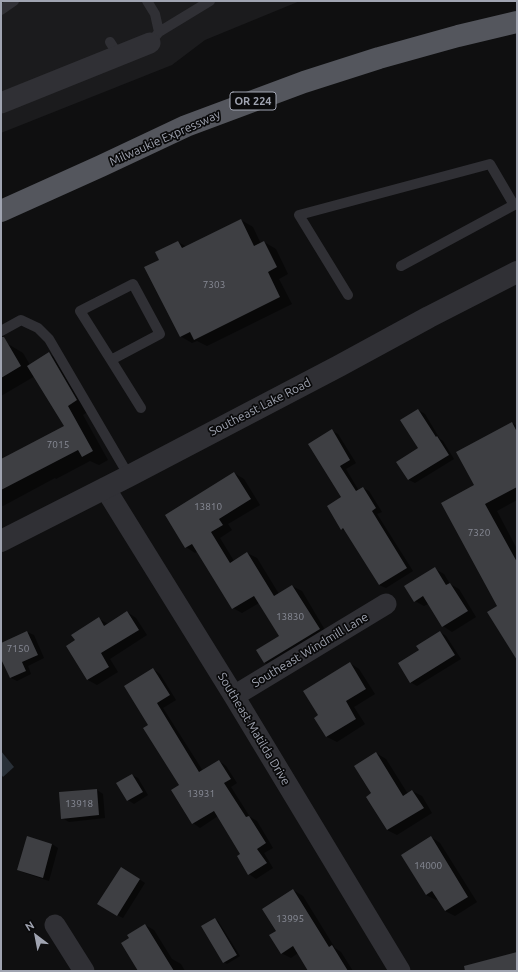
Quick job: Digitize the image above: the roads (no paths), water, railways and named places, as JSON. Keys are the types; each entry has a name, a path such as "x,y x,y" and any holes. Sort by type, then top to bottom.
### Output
{"highway":[{"name":"Milwaukie Expressway","path":"1,211 186,126 304,82 379,58 458,36 517,22"}],"street":[{"path":"1,103 114,49 154,38"},
{"name":"Southeast Lake Road","path":"1,541 129,476 517,272"},
{"name":"Southeast Matilda Drive","path":"105,488 234,696 400,971"},
{"name":"Southeast Windmill Lane","path":"234,696 386,604"},
{"path":"54,925 84,971"}],"lane":[{"path":"1,10 14,1"},
{"path":"147,1 156,14 154,38"},
{"path":"154,38 210,1"},
{"path":"348,295 299,215 490,164 514,205 401,266"},
{"path":"111,360 160,334 132,284 80,310 111,360 141,408"},
{"path":"1,331 21,320 38,328 49,339 129,476"}]}
